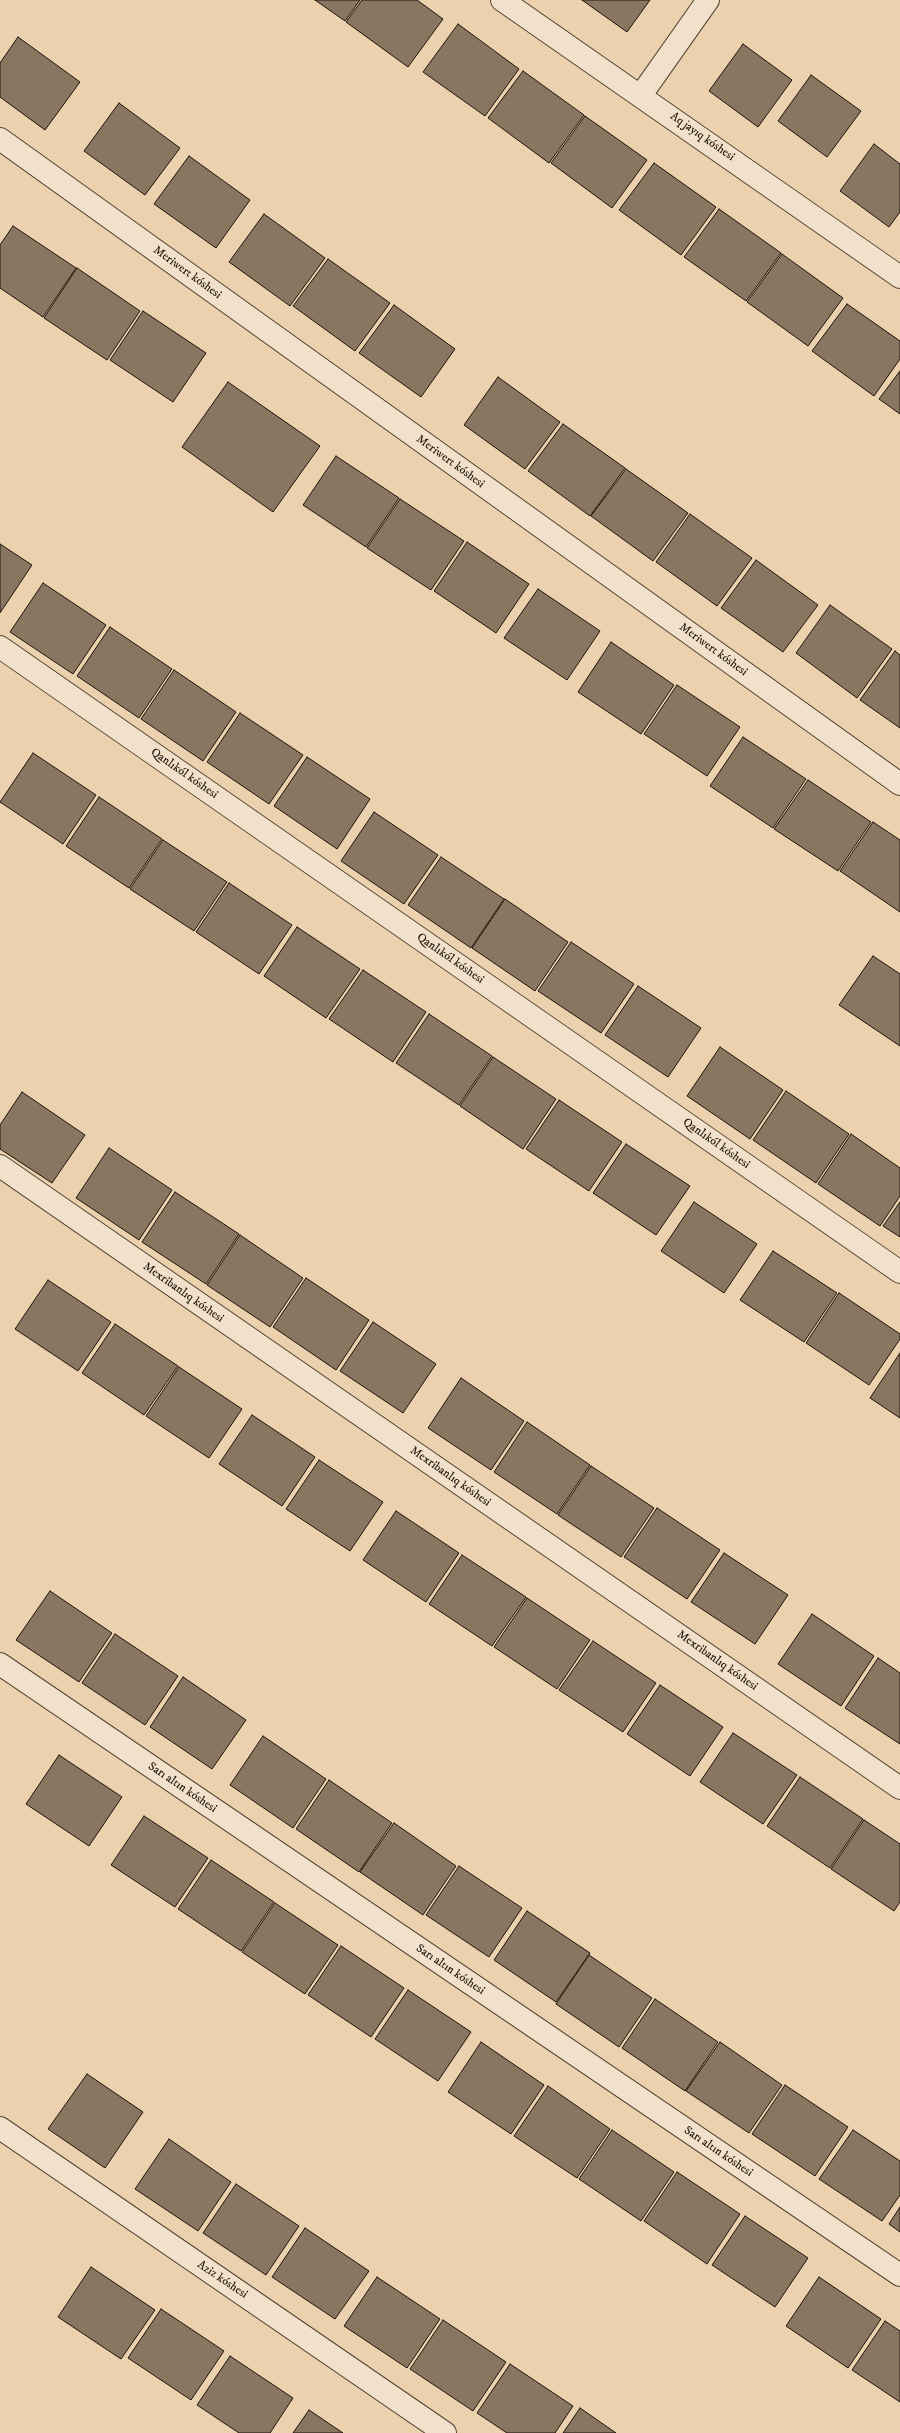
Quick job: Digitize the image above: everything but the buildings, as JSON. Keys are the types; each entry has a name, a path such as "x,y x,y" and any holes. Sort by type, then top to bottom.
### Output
{"street":[{"name":"Aq jayıq kóshesi","path":"502,0 641,95 900,277"},
{"path":"641,95 708,0"},
{"name":"Meriwert kóshesi","path":"0,139 900,784"},
{"name":"Qanlıkól kóshesi","path":"0,647 900,1272"},
{"name":"Mexribanlıq kóshesi","path":"0,1166 900,1788"},
{"name":"Sarı altın kóshesi","path":"0,1664 900,2275"},
{"name":"Aziz kóshesi","path":"0,2128 444,2433"}]}
